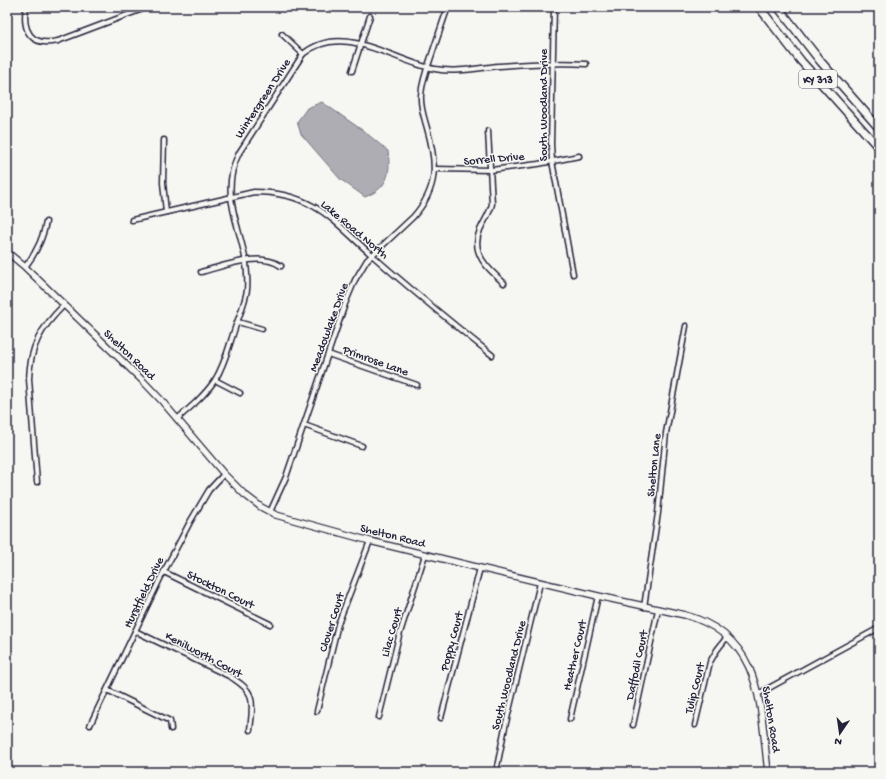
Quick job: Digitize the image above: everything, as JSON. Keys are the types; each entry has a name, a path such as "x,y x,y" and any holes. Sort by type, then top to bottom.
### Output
{"highway":[{"name":"KY 313","path":"759,7 801,60 879,148"},
{"name":"KY 313","path":"778,7 821,62 879,128"}],"street":[{"path":"26,7 25,23 28,32 39,41 48,43 58,41 148,7"},
{"name":"Meadowlake Drive","path":"270,512 286,476 351,288 359,273 372,256 420,210 429,195 435,169 431,140 421,104 422,84 448,7"},
{"name":"South Woodland Drive","path":"554,7 551,144 552,161 573,274"},
{"path":"352,71 370,16"},
{"path":"282,34 303,54"},
{"name":"Wintergreen Drive","path":"177,419 198,401 215,380 238,322 247,291 246,261 230,197 230,180 234,165 239,153 303,54 318,45 331,41 344,40 436,70 458,70 553,63 586,64"},
{"path":"488,131 492,204 480,231 477,244 483,263 504,283"},
{"path":"164,140 163,183 166,212"},
{"name":"Sorrell Drive","path":"435,169 491,170 579,156"},
{"name":"Lake Road North","path":"132,220 254,192 267,192 300,200 314,206 327,215 372,256 492,355"},
{"path":"25,267 38,248 46,222"},
{"name":"Shelton Road","path":"7,252 25,267 144,382 224,474 254,503 270,512 288,519 425,555 698,619 715,627 728,637 744,658 753,677 758,694 768,772"},
{"path":"201,272 256,259 270,260 281,266"},
{"path":"37,482 29,366 36,341 43,328 64,305"},
{"path":"238,322 262,329"},
{"name":"Shelton Lane","path":"644,607 658,513 666,432 686,326"},
{"name":"Primrose Lane","path":"328,354 417,386"},
{"path":"215,380 240,393"},
{"path":"304,425 362,446"},
{"name":"Hurstfield Drive","path":"90,725 164,572 209,490 224,474"},
{"name":"Clover Court","path":"317,711 338,624 370,541"},
{"name":"Lilac Court","path":"379,717 399,636 425,555"},
{"name":"Poppy Court","path":"441,718 480,568"},
{"name":"Stockton Court","path":"164,572 270,624"},
{"name":"South Woodland Drive","path":"496,772 540,583"},
{"name":"Heather Court","path":"570,719 598,596"},
{"name":"Daffodil Court","path":"633,725 658,610"},
{"path":"758,694 879,628"},
{"name":"Kenilworth Court","path":"135,630 225,674 241,684 250,694 252,713 250,730"},
{"name":"Tulip Court","path":"695,726 710,662 717,650 728,637"},
{"path":"107,690 170,721 171,729"}],"shaded area":[{"path":"322,102 365,132 388,151 389,167 386,179 383,185 373,193 365,197 340,179 301,134 297,122 307,108"}]}
